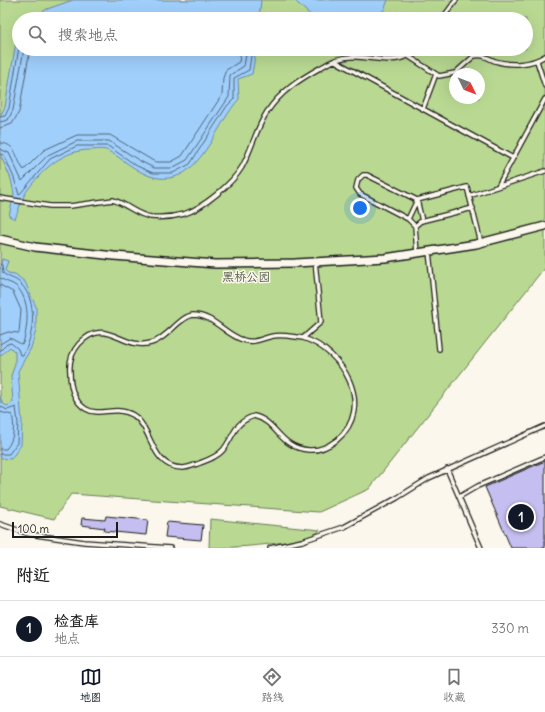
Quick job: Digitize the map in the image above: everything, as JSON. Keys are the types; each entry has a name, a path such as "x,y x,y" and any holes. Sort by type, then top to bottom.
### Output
{"street":[{"path":"0,239 51,249 114,256 208,263 315,262 385,258 481,243 545,226"}],"lane":[{"path":"447,12 456,0"},
{"path":"0,198 30,204 70,206 113,200 138,214 150,217 163,218 186,214 200,206 235,176 242,166 267,112 278,98 291,86 308,75 335,61 356,57 395,60 408,56 436,74 446,76 455,74 474,56"},
{"path":"483,56 507,64 537,61 545,56"},
{"path":"335,61 513,158"},
{"path":"537,61 545,86"},
{"path":"423,109 436,74"},
{"path":"498,186 545,99"},
{"path":"469,196 545,171"},
{"path":"417,253 415,226 408,219 360,194 356,188 358,180 363,175 367,175 417,200 467,187 481,243"},
{"path":"408,219 417,200"},
{"path":"417,200 422,220"},
{"path":"415,226 422,220 472,208"},
{"path":"429,251 440,349"},
{"path":"303,338 318,344 329,353 344,370 353,387 354,406 349,427 333,444 318,450 304,449 290,445 268,423 254,416 242,420 227,444 217,455 193,466 182,468 173,466 157,454 145,428 133,415 115,410 91,411 79,402 71,388 69,366 72,356 82,340 96,332 106,332 141,345 167,336 184,318 191,315 210,320 244,341 258,341 272,336 303,338 321,322 315,262"},
{"path":"270,548 302,541 344,527 397,498 429,478 545,426"},
{"path":"459,497 478,486 545,457"},
{"path":"447,469 481,548"},
{"path":"0,524 29,534 84,542 170,548"}],"green space":[{"name":"黑桥公园","path":"0,0 545,0 545,267 369,489 319,512 71,494 54,519 0,506"},
{"path":"210,519 320,530 313,535 285,542 250,546 209,548"}],"water":[{"path":"73,0 261,0 260,12 42,12"},
{"path":"291,0 388,0 384,10 381,12 307,12 295,1"},
{"path":"14,56 255,56 252,74 238,79 239,99 202,155 194,165 184,173 174,177 155,177 139,171 106,150 100,149 72,153 55,162 41,174 24,195 15,219 9,216 14,194 11,179 0,154 0,116 5,107"},
{"path":"2,259 8,261 5,270 8,273 15,274 25,282 36,307 36,330 31,348 18,371 22,423 21,445 11,459 1,458 0,456 0,395 2,403 7,406 13,402 11,376 15,364 15,352 10,347 0,356 0,270"}],"building":[{"path":"545,461 545,548 511,548 485,487"},
{"path":"106,516 148,520 146,535 104,531 105,528 81,525 82,518 105,520"},
{"path":"167,522 203,525 201,540 165,537"}],"place":[{"name":"检查库","path":"521,517"}]}
